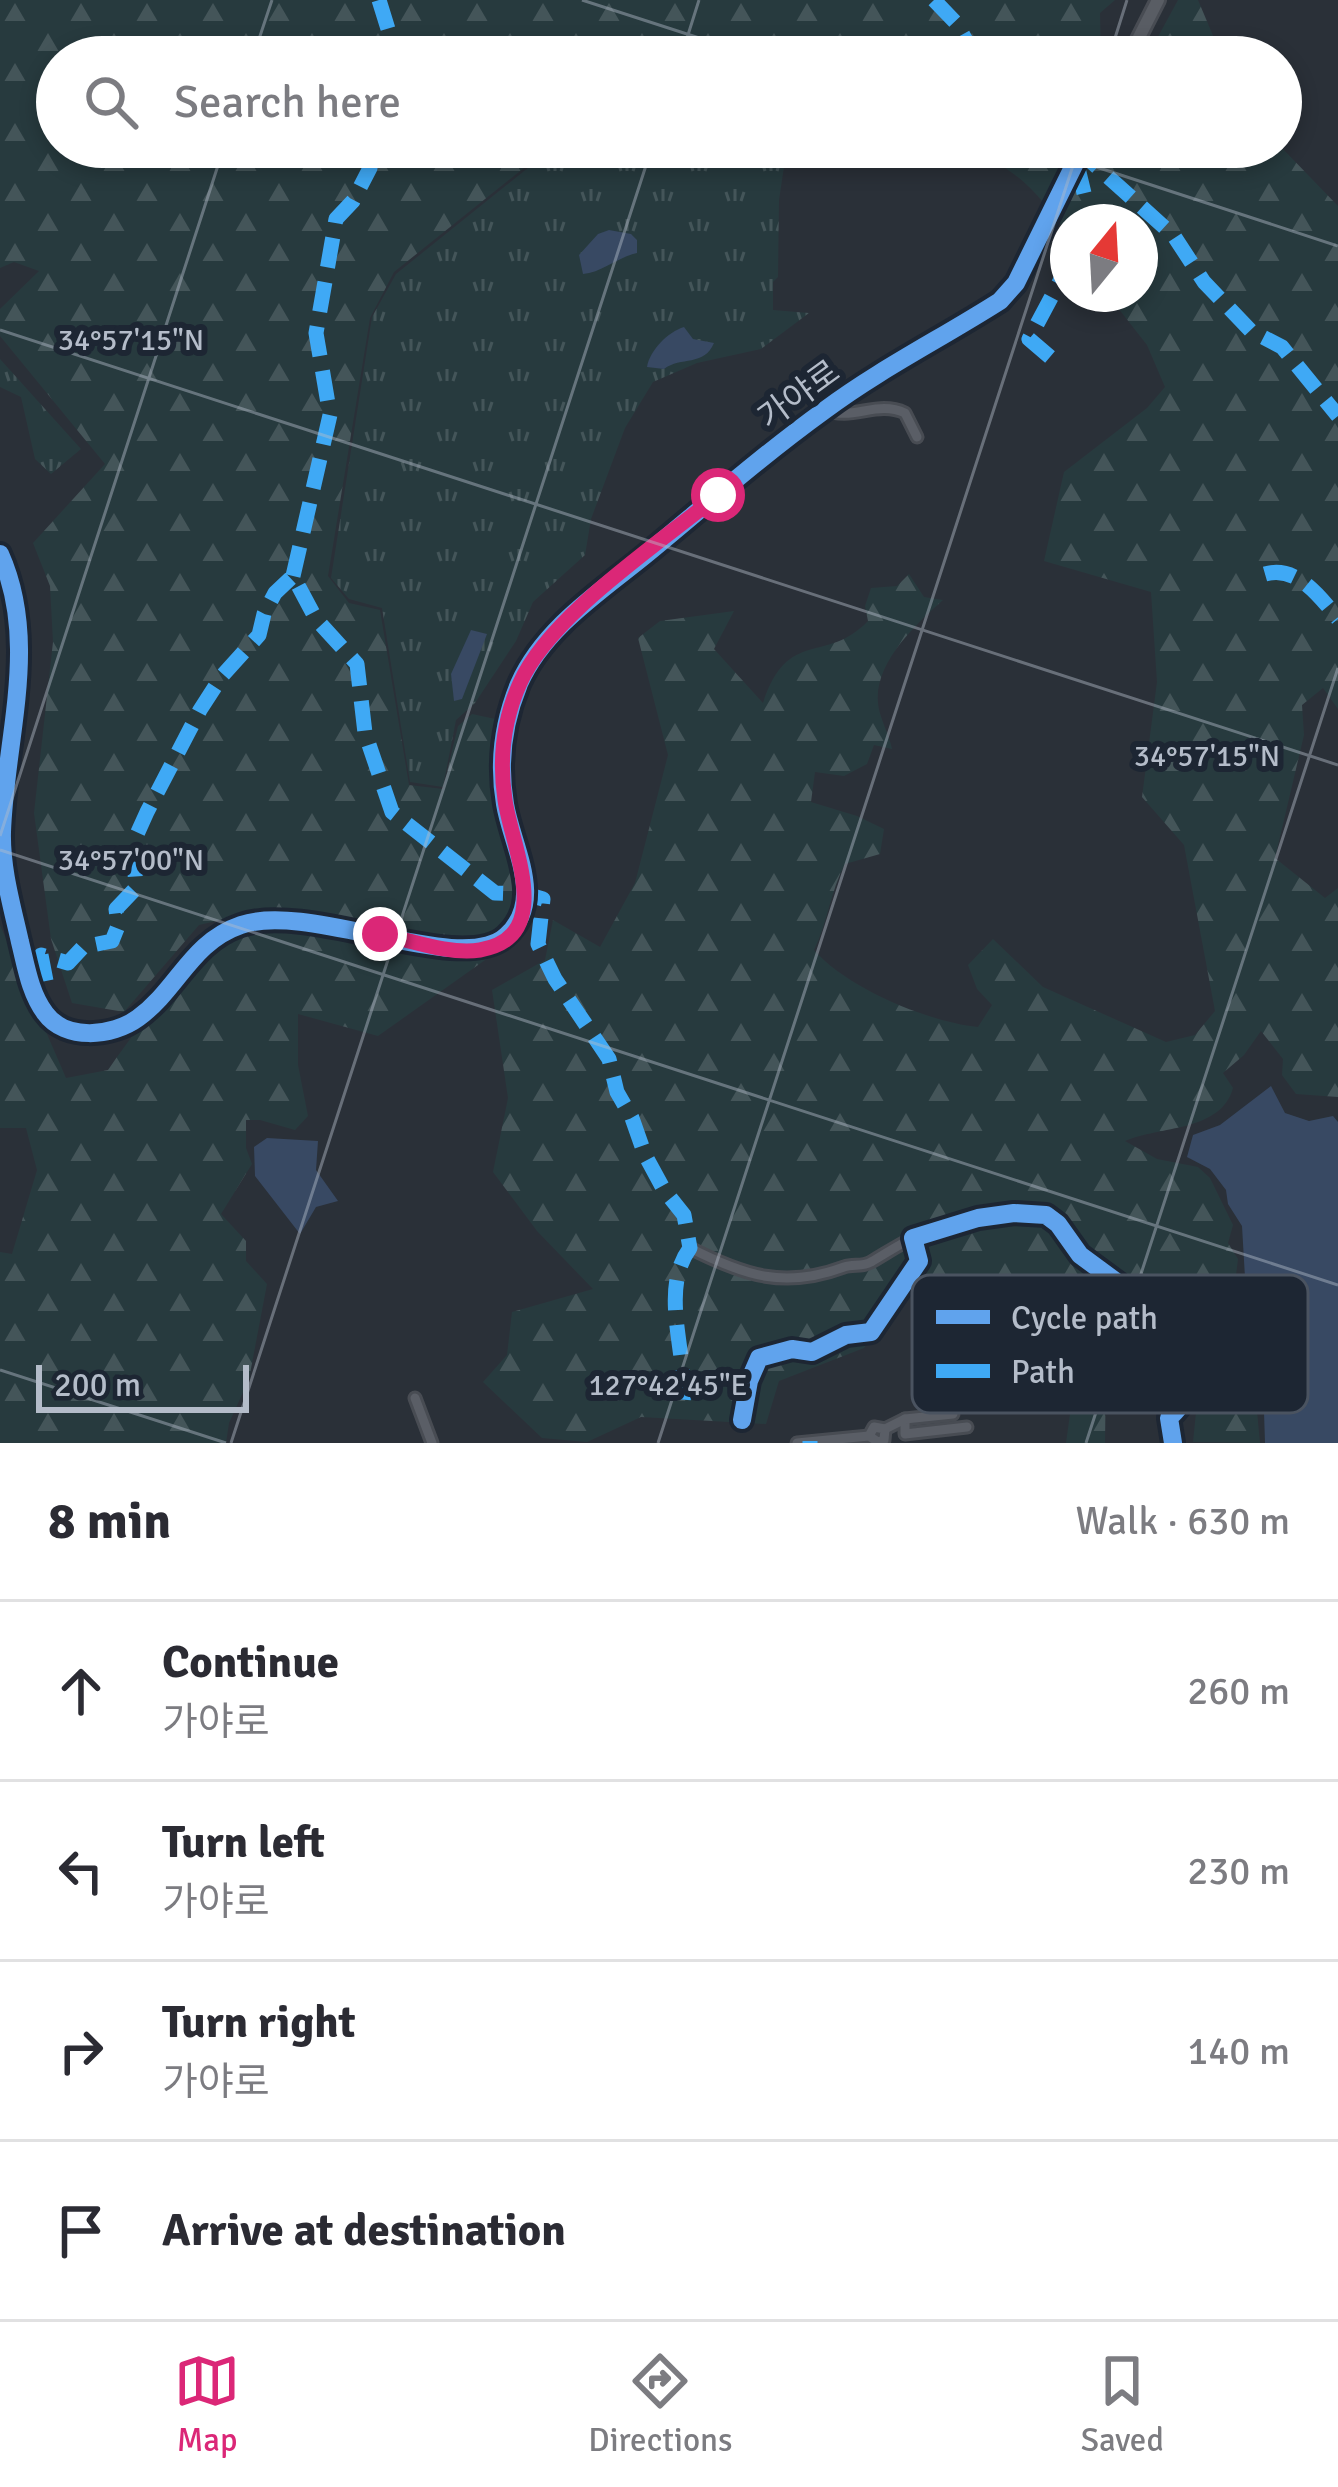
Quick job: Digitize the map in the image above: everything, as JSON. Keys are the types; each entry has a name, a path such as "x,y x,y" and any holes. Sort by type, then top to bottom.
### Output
{"street":[{"path":"1140,36 1158,0"},
{"name":"가야로","path":"0,554 14,587 20,629 2,832 4,874 30,982 46,1015 64,1030 99,1032 138,1018 203,945 250,922 295,920 479,950 502,940 518,923 526,894 505,803 505,729 527,668 553,634 825,410 1000,301 1016,283 1034,248"},
{"path":"825,410 840,416 889,405 905,412 916,437"},
{"path":"690,1248 747,1274 797,1280 823,1277 849,1265 868,1265 913,1238 978,1218 1046,1215 1080,1255 1107,1275"},
{"path":"742,1420 748,1381 759,1358 792,1349 812,1352 846,1335 871,1332 919,1261 913,1238"},
{"path":"416,1398 432,1443"},
{"path":"1173,1443 1169,1418 1175,1413"},
{"path":"796,1443 869,1436 878,1442 884,1440 885,1429 904,1420 953,1414"},
{"path":"904,1420 905,1434 967,1427"}],"green space":[{"path":"0,0 1115,0 1100,13 1101,36 36,36 36,168 524,168 394,272 370,318 328,576 349,603 380,610 409,785 443,789 458,726 472,714 500,720 493,795 512,865 515,909 507,926 489,938 459,943 263,910 199,925 124,1012 72,1003 51,939 34,813 53,642 50,586 33,543 105,464 0,336 0,309 39,271 14,262 0,268"},
{"path":"1178,0 1198,0 1213,36 1158,36"},
{"path":"528,168 784,168 773,310 809,313 761,349 697,363 653,382 625,428 591,519 585,555 533,602 516,641 475,703 456,720 443,787 410,782 382,608 349,599 331,578 372,317 396,274"},
{"path":"1004,168 1301,168 1338,206 1338,709 1323,688 1302,705 1304,735 1275,858 1325,898 1338,888 1338,1097 1296,1094 1282,1075 1283,1059 1261,1031 1223,1073 1233,1088 1216,1113 1125,1141 1157,1159 1198,1167 1210,1178 1233,1225 1228,1243 1238,1259 1236,1275 912,1275 912,1282 864,1348 779,1381 766,1424 641,1417 587,1442 542,1438 483,1382 507,1355 512,1312 593,1289 537,1231 493,1172 508,1098 492,990 545,960 553,920 600,947 635,883 668,755 638,638 660,621 734,611 714,649 763,703 784,664 796,655 837,642 868,621 865,606 871,588 897,586 909,574 924,597 943,600 899,646 883,673 878,703 892,749 874,745 867,764 844,776 815,772 811,802 884,829 880,854 845,864 836,885 814,950 828,964 867,990 913,1010 978,1027 992,1005 977,989 968,965 993,939 1043,987 1166,1042 1195,1035 1215,1011 1184,845 1142,797 1157,682 1151,592 1044,561 1064,472 1147,408 1165,387 1147,345 1121,312 1158,312 1158,204 1050,204 1050,212"},
{"path":"0,359 81,449 51,474 35,459 21,397 0,387"},
{"path":"280,924 455,955 495,953 378,1036 298,1014 298,1065 308,1116 295,1130 246,1120 246,1148 252,1164 221,1214 246,1241 246,1261 267,1284 249,1379 229,1423 226,1443 0,1443 0,1252 12,1254 37,1170 26,1128 0,1128 0,925 66,1078 108,1070 169,990 226,938 243,929"},
{"path":"1070,1413 1105,1413 1105,1443 1066,1443"},
{"path":"1196,1413 1257,1413 1260,1443 1193,1442"}],"water":[{"path":"609,230 631,234 637,240 637,253 583,274 579,255 598,234"},
{"path":"684,327 693,339 714,343 710,350 664,369 647,367 661,342"},
{"path":"471,630 487,634 462,699 454,701 451,674"},
{"path":"1271,1086 1285,1113 1309,1121 1333,1116 1338,1122 1338,1443 1265,1443 1264,1413 1308,1413 1308,1275 1245,1275 1242,1226 1228,1204 1226,1190 1210,1169 1187,1157 1193,1135 1220,1125"},
{"path":"267,1138 318,1141 316,1170 338,1201 316,1207 300,1234 255,1176 254,1147"}],"tunnel":[{"path":"1033,248 1073,168"}],"marked path":[{"path":"379,0 387,36"},
{"path":"934,0 964,36"},
{"path":"293,576 330,415 316,333 336,219 353,201 370,168"},
{"path":"1078,168 1087,204"},
{"path":"1098,168 1174,236 1204,282 1251,331 1282,347 1338,416"},
{"path":"1050,300 1029,339 1050,357"},
{"path":"1265,574 1297,578 1338,619"},
{"path":"46,981 41,955 68,963 83,947 112,941 118,926 116,909 136,888 133,843 147,812 200,710 222,676 259,635 275,593 293,576 316,619 357,664 365,733 392,812 495,893 543,899 538,944 555,979 609,1059 617,1092 645,1155 684,1215 690,1248 676,1285 675,1306 682,1410"}],"cycle path":[{"path":"0,554 12,588 19,657 4,797 3,860 29,979 54,1022 89,1033 127,1024 152,1006 209,943 241,925 270,920 305,922 421,944 485,946 506,936 524,906 523,873 505,804 502,758 519,684 543,645 594,595 802,427 867,381 1000,301 1016,283 1073,168"},
{"path":"742,1420 759,1358 792,1349 812,1352 846,1335 871,1332 919,1261 913,1238 978,1218 1046,1215 1080,1255 1107,1275"},
{"path":"1173,1443 1169,1418 1174,1413"}],"route":[{"path":"380,934 479,950 502,940 518,923 526,894 505,803 502,744 518,686 553,634 718,495"}]}
